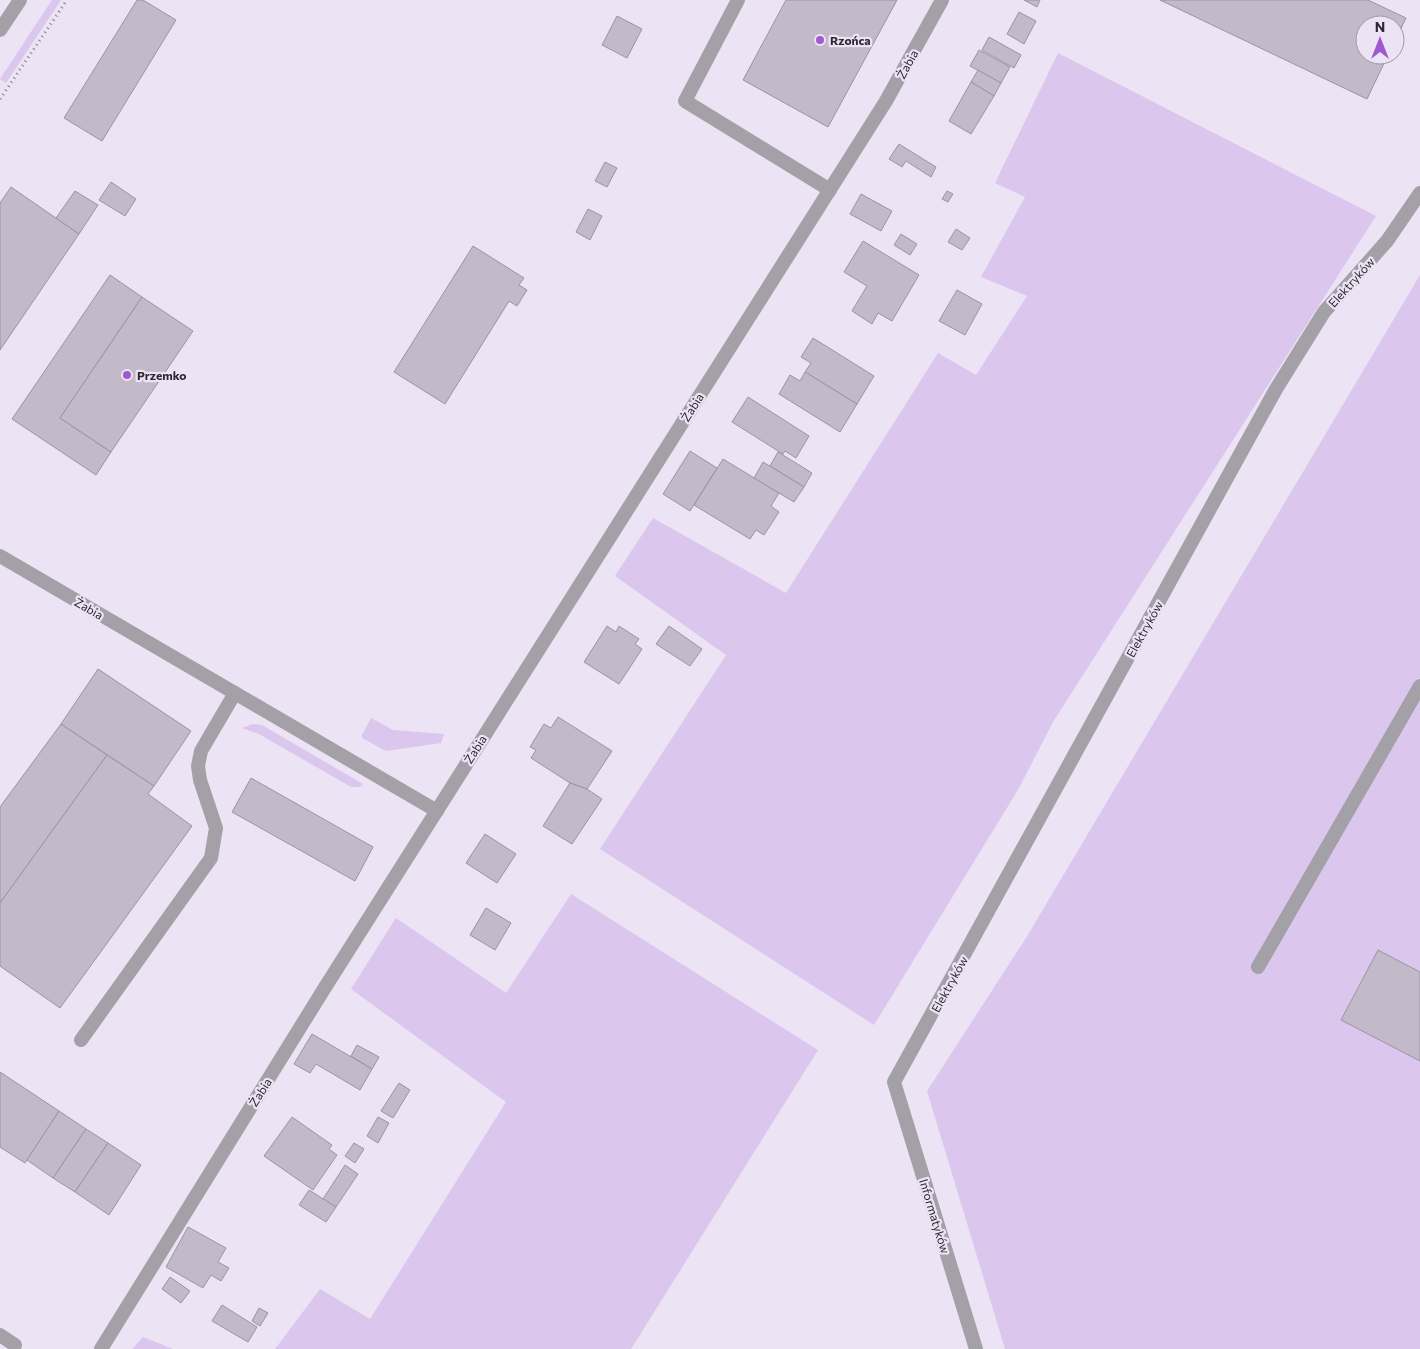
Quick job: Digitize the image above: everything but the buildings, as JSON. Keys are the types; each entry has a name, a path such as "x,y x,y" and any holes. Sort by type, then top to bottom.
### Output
{"street":[{"path":"0,30 20,0"},
{"path":"738,0 685,101 830,190"},
{"name":"Żabia","path":"101,1349 318,998 886,101 942,0"},
{"name":"Elektryków","path":"894,1082 1276,389 1324,312 1387,240 1420,193"},
{"name":"Żabia","path":"0,556 437,811"},
{"path":"1258,967 1420,686"},
{"path":"81,1040 211,858 216,828 200,780 198,766 201,751 235,693"},
{"name":"Informatyków","path":"894,1082 976,1349"},
{"path":"0,1335 14,1344"}],"path":[{"path":"0,99 67,0"}],"shaded area":[{"path":"52,0 61,0 6,83 0,79"},
{"path":"1058,53 1376,216 1053,722 1019,788 874,1025 600,849 726,655 615,576 653,518 786,593 938,353 976,375 1027,296 981,277 1025,197 995,183"},
{"path":"1420,275 1420,1349 1005,1349 927,1091 1026,938"},
{"path":"371,718 393,730 444,734 441,743 386,751 362,738"},
{"path":"253,724 262,725 363,784 360,787 351,787 259,734 242,728"},
{"path":"571,894 818,1050 631,1349 275,1349 320,1289 370,1319 506,1102 351,989 396,918 506,993"},
{"path":"143,1337 173,1349 132,1349"}],"place":[{"name":"Rzońca","path":"820,40"},
{"name":"Przemko","path":"127,375"}]}
